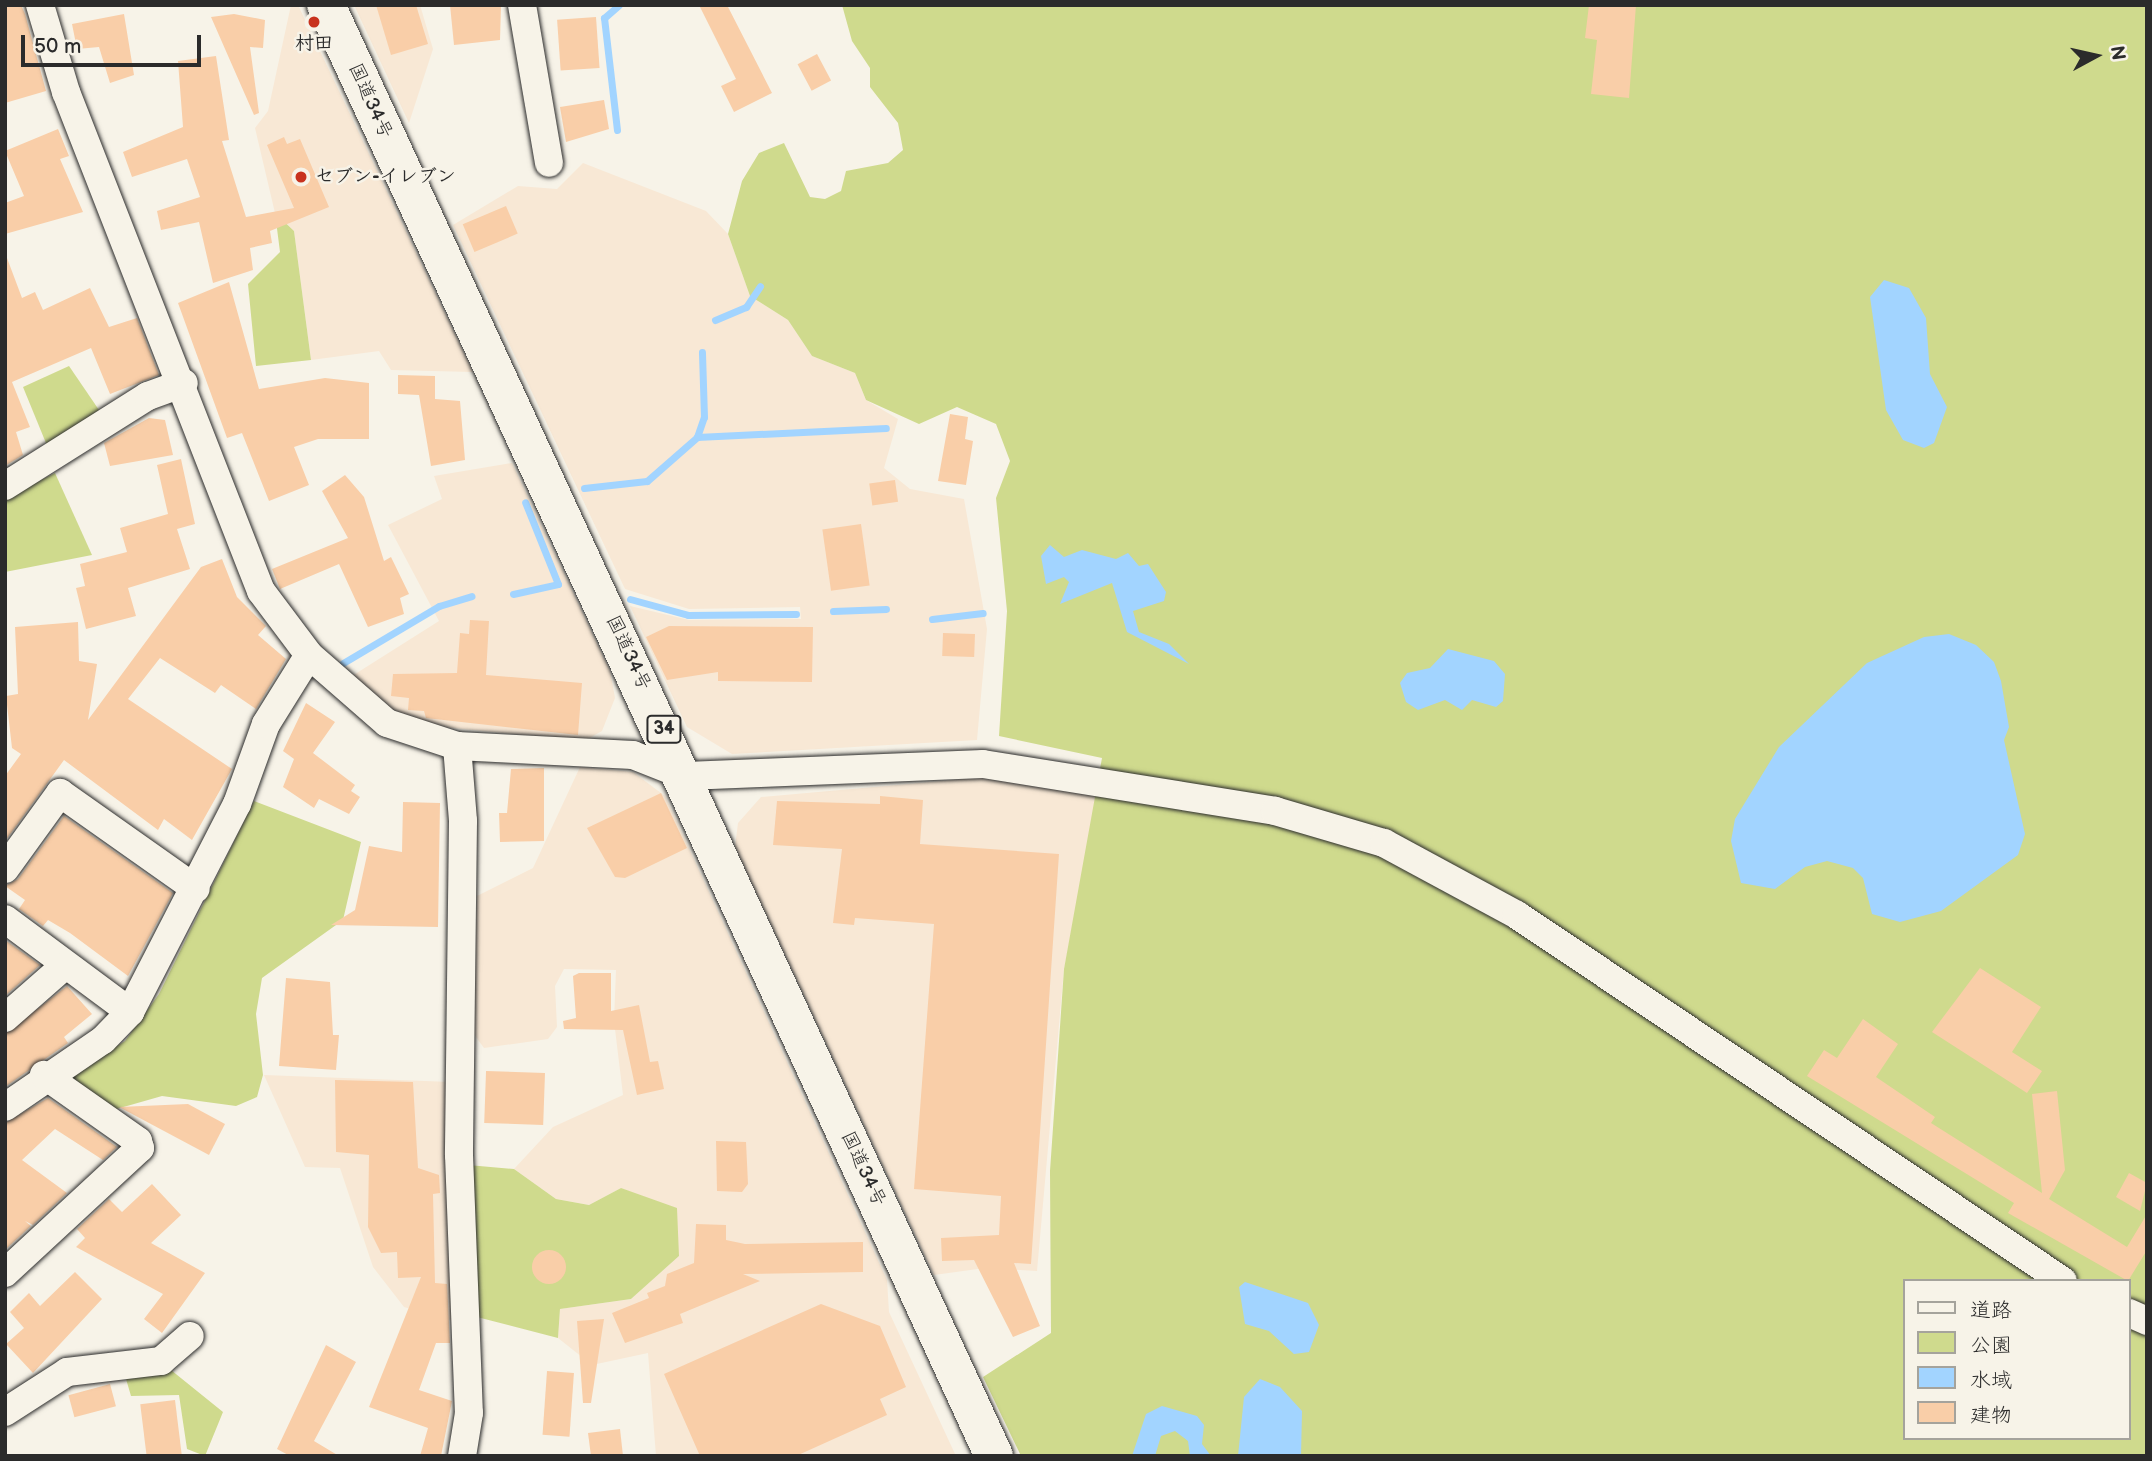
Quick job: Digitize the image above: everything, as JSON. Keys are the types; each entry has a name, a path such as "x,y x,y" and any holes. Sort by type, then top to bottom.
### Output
{"highway":[{"name":"国道34号","path":"326,5 686,776 994,1456"}],"street":[{"path":"40,5 66,92 184,383 261,591 309,655 387,723 457,747 633,755 686,776 984,764 1275,811 1384,843 1517,915 2060,1279"},
{"path":"522,5 549,163"},
{"path":"5,486 148,396 184,383"},
{"path":"5,1107 44,1075 103,1040 130,1012 196,889 237,804 266,724 309,655"},
{"path":"457,747 463,821 459,1155 469,1413 462,1456"},
{"path":"5,869 60,793 196,889"},
{"path":"5,919 63,967 130,1012"},
{"path":"5,1018 63,967"},
{"path":"5,1273 140,1148 138,1141 44,1075"},
{"path":"2131,1314 2147,1321"},
{"path":"5,1412 40,1384 67,1372 161,1361 190,1336"}],"shaded area":[{"path":"291,5 298,5 473,372 391,370 379,351 311,360 294,231 275,213 255,128 268,111"},
{"path":"354,5 420,5 433,49 409,123"},
{"path":"583,163 706,211 728,234 750,296 788,320 812,356 855,373 866,400 898,419 884,468 910,489 964,499 987,629 977,740 732,754 687,727 630,606 689,620 801,619 800,607 689,609 625,589 453,225 518,186 557,189"},
{"path":"512,463 610,671 615,698 602,731 584,741 433,726 394,712 352,676 439,621 388,525 442,499 434,476"},
{"path":"580,767 633,772 665,796 887,1280 889,1312 956,1456 656,1456 648,1353 592,1365 558,1338 560,1309 631,1299 679,1256 621,1188 589,1205 556,1199 514,1169 553,1127 623,1095 614,1021 616,970 564,969 555,986 557,1027 548,1039 484,1048 473,1033 477,896 533,868"},
{"path":"986,777 1099,793 1064,969 1037,1271 985,1268 934,1275 735,847 738,823 761,797"},
{"path":"264,1075 451,1082 457,1322 404,1307 373,1267 340,1168 305,1167"}],"green space":[{"path":"842,5 2147,5 2147,1456 1021,1456 983,1377 1051,1333 1050,1171 1064,969 1102,758 999,736 1007,611 996,498 1010,461 996,424 957,407 919,424 866,400 855,373 812,356 788,320 750,296 728,234 742,181 759,153 784,143 810,197 825,199 841,191 846,171 888,163 903,150 898,123 870,87 870,68 852,41"},
{"path":"275,213 294,231 311,360 256,366 248,284 280,252"},
{"path":"69,366 99,410 48,448 23,387"},
{"path":"55,473 92,555 5,572 5,498"},
{"path":"254,801 361,842 343,920 262,978 256,1014 263,1075 257,1097 236,1106 162,1096 113,1110 60,1080 125,1041 159,994"},
{"path":"468,1165 514,1169 556,1199 589,1205 621,1188 677,1208 679,1256 631,1299 560,1309 558,1338 473,1316"},
{"path":"166,1366 223,1412 205,1456 187,1449 179,1395 131,1396 126,1379"}],"water":[{"path":"1884,280 1909,288 1926,318 1930,374 1947,407 1934,443 1924,448 1903,440 1886,410 1870,297"},
{"path":"1050,545 1064,557 1082,550 1116,559 1128,553 1139,566 1148,564 1166,592 1164,601 1133,611 1139,632 1169,644 1189,664 1127,632 1112,583 1060,604 1069,582 1064,577 1046,584 1041,556"},
{"path":"1949,634 1976,645 1994,662 2001,681 2009,727 2004,740 2025,834 2018,855 1941,911 1900,922 1872,914 1863,878 1853,868 1827,861 1805,867 1775,889 1741,883 1731,841 1735,819 1779,747 1867,663 1924,637"},
{"path":"1448,649 1494,661 1505,674 1503,701 1496,707 1472,700 1462,710 1445,700 1418,710 1406,702 1400,683 1407,673 1430,668"},
{"path":"1245,1282 1308,1303 1319,1325 1309,1352 1294,1354 1269,1331 1245,1324 1239,1287"},
{"path":"1260,1379 1280,1387 1302,1411 1301,1456 1238,1456 1244,1397"},
{"path":"1162,1406 1197,1416 1204,1425 1202,1444 1211,1456 1190,1456 1188,1441 1175,1431 1161,1436 1155,1456 1132,1456 1146,1414"}],"building":[{"path":"5,5 21,5 46,91 5,103"},
{"path":"376,5 416,5 428,44 391,55"},
{"path":"450,5 501,5 500,40 454,45"},
{"path":"699,5 727,5 772,93 734,112 721,86 736,79"},
{"path":"1589,5 1636,5 1629,98 1591,94 1597,40 1585,38"},
{"path":"124,14 134,75 110,83 99,47 77,49 72,24"},
{"path":"234,14 265,20 263,48 250,47 259,113 254,115 211,17"},
{"path":"596,17 600,68 561,71 557,20"},
{"path":"817,54 831,80 812,91 798,64"},
{"path":"216,56 229,140 222,141 246,217 294,208 267,145 284,137 287,144 300,139 329,207 270,231 272,243 250,248 253,270 213,283 199,222 161,230 157,211 200,197 187,159 132,177 123,152 183,127 178,61"},
{"path":"604,100 609,129 566,142 560,107"},
{"path":"58,129 69,156 60,159 83,212 5,234 5,203 24,196 5,151"},
{"path":"506,206 518,234 474,252 463,224"},
{"path":"7,258 22,298 35,292 43,310 90,288 109,327 137,318 159,375 110,394 91,348 12,382 30,427 16,432 23,455 5,466"},
{"path":"229,282 259,389 325,378 369,383 369,439 318,439 294,447 309,485 269,501 242,433 227,438 178,303"},
{"path":"398,375 435,376 435,399 460,401 465,460 431,466 419,395 398,394"},
{"path":"950,414 968,417 965,439 973,441 966,485 938,481"},
{"path":"149,418 165,420 173,455 110,466 104,443"},
{"path":"181,459 195,524 177,529 190,569 128,588 136,616 86,629 76,588 85,586 80,564 127,552 120,528 168,514 157,465"},
{"path":"345,475 364,497 384,561 391,557 409,594 400,598 404,614 368,627 339,564 280,589 272,569 348,538 322,491"},
{"path":"895,480 898,502 872,505 869,484"},
{"path":"861,524 870,585 831,591 822,529"},
{"path":"222,559 237,597 266,626 258,635 286,659 256,709 221,685 215,693 160,658 128,699 232,769 192,840 164,819 158,830 64,760 6,840 5,776 21,754 12,748 6,696 18,694 15,627 78,622 79,661 97,664 88,720 201,567"},
{"path":"470,620 489,621 486,675 582,683 578,735 426,718 424,711 408,710 409,698 391,696 393,674 457,673 460,633 469,634"},
{"path":"669,626 813,627 812,682 718,681 718,672 667,680 646,637"},
{"path":"943,633 975,634 974,657 942,656"},
{"path":"306,703 335,722 313,753 355,785 351,791 360,797 349,814 319,799 314,808 283,787 294,759 283,751"},
{"path":"544,768 544,841 500,842 499,813 507,813 511,769"},
{"path":"661,793 687,848 625,878 615,877 587,828"},
{"path":"880,796 923,800 920,844 1059,854 1031,1264 1014,1263 1040,1326 1013,1337 974,1260 942,1261 941,1238 999,1235 1001,1196 914,1189 934,924 855,918 854,925 833,923 842,849 773,845 777,801 880,804"},
{"path":"403,802 440,803 438,927 331,925 355,910 369,846 402,852"},
{"path":"64,816 173,893 128,976 70,933 48,920 43,926 19,909 25,900 5,886 18,879"},
{"path":"5,940 40,965 5,996"},
{"path":"1980,968 2041,1007 2012,1052 2042,1071 2027,1093 1932,1032"},
{"path":"579,973 611,973 611,1011 639,1005 650,1062 658,1061 664,1089 637,1095 623,1030 564,1029 563,1021 576,1018 573,976"},
{"path":"286,978 330,982 333,1035 339,1035 336,1070 279,1066"},
{"path":"67,986 92,1014 64,1037 68,1043 5,1087 5,1034"},
{"path":"1863,1019 1898,1044 1876,1077 1935,1117 1931,1123 2042,1193 2032,1094 2057,1091 2065,1170 2049,1199 2127,1247 2147,1214 2147,1250 2129,1279 2124,1279 2008,1213 2014,1203 1807,1076 1824,1050 1837,1058"},
{"path":"486,1071 545,1073 543,1125 484,1123"},
{"path":"335,1080 413,1082 418,1168 439,1175 440,1193 433,1194 435,1283 447,1284 450,1343 436,1343 419,1390 452,1401 441,1456 420,1456 428,1428 369,1407 421,1277 398,1278 397,1252 381,1253 368,1227 369,1155 336,1152"},
{"path":"48,1098 117,1147 103,1160 55,1129 22,1160 67,1193 33,1225 25,1221 31,1226 5,1250 5,1123"},
{"path":"188,1104 225,1124 209,1155 119,1107"},
{"path":"716,1141 746,1142 748,1184 742,1192 717,1191"},
{"path":"2129,1173 2147,1183 2140,1211 2116,1197"},
{"path":"152,1184 181,1215 151,1243 205,1273 162,1333 144,1319 163,1294 76,1247 85,1238 77,1229 109,1199 122,1212"},
{"path":"696,1224 726,1225 726,1240 745,1244 863,1242 863,1272 743,1274 760,1281 680,1314 683,1323 625,1343 612,1313 649,1298 647,1293 665,1286 667,1274 694,1263"},
{"path":"549,1250 561,1255 566,1267 561,1279 549,1284 537,1279 532,1267 537,1255"},
{"path":"75,1272 102,1299 33,1373 6,1344 24,1328 10,1312 29,1293 40,1306"},
{"path":"821,1304 880,1326 906,1387 880,1399 887,1415 796,1456 700,1456 664,1374"},
{"path":"604,1319 591,1403 583,1403 577,1321"},
{"path":"326,1345 356,1362 314,1441 339,1456 290,1456 277,1449"},
{"path":"547,1371 574,1373 569,1437 543,1435"},
{"path":"110,1384 116,1406 74,1417 68,1395"},
{"path":"175,1400 182,1456 147,1456 140,1404"},
{"path":"620,1429 623,1456 591,1456 588,1433"}],"waterway":[{"path":"617,130 604,18 619,5"},
{"path":"715,320 746,307 760,286"},
{"path":"584,488 647,481 697,437 704,417 702,352"},
{"path":"697,437 886,428"},
{"path":"513,594 558,584 525,502"},
{"path":"343,663 439,606 471,596"},
{"path":"630,599 688,615 796,614"},
{"path":"833,611 886,609"},
{"path":"932,619 983,613"}],"place":[{"name":"村田","path":"314,22"},
{"name":"セブン-イレブン","path":"301,177"}]}
